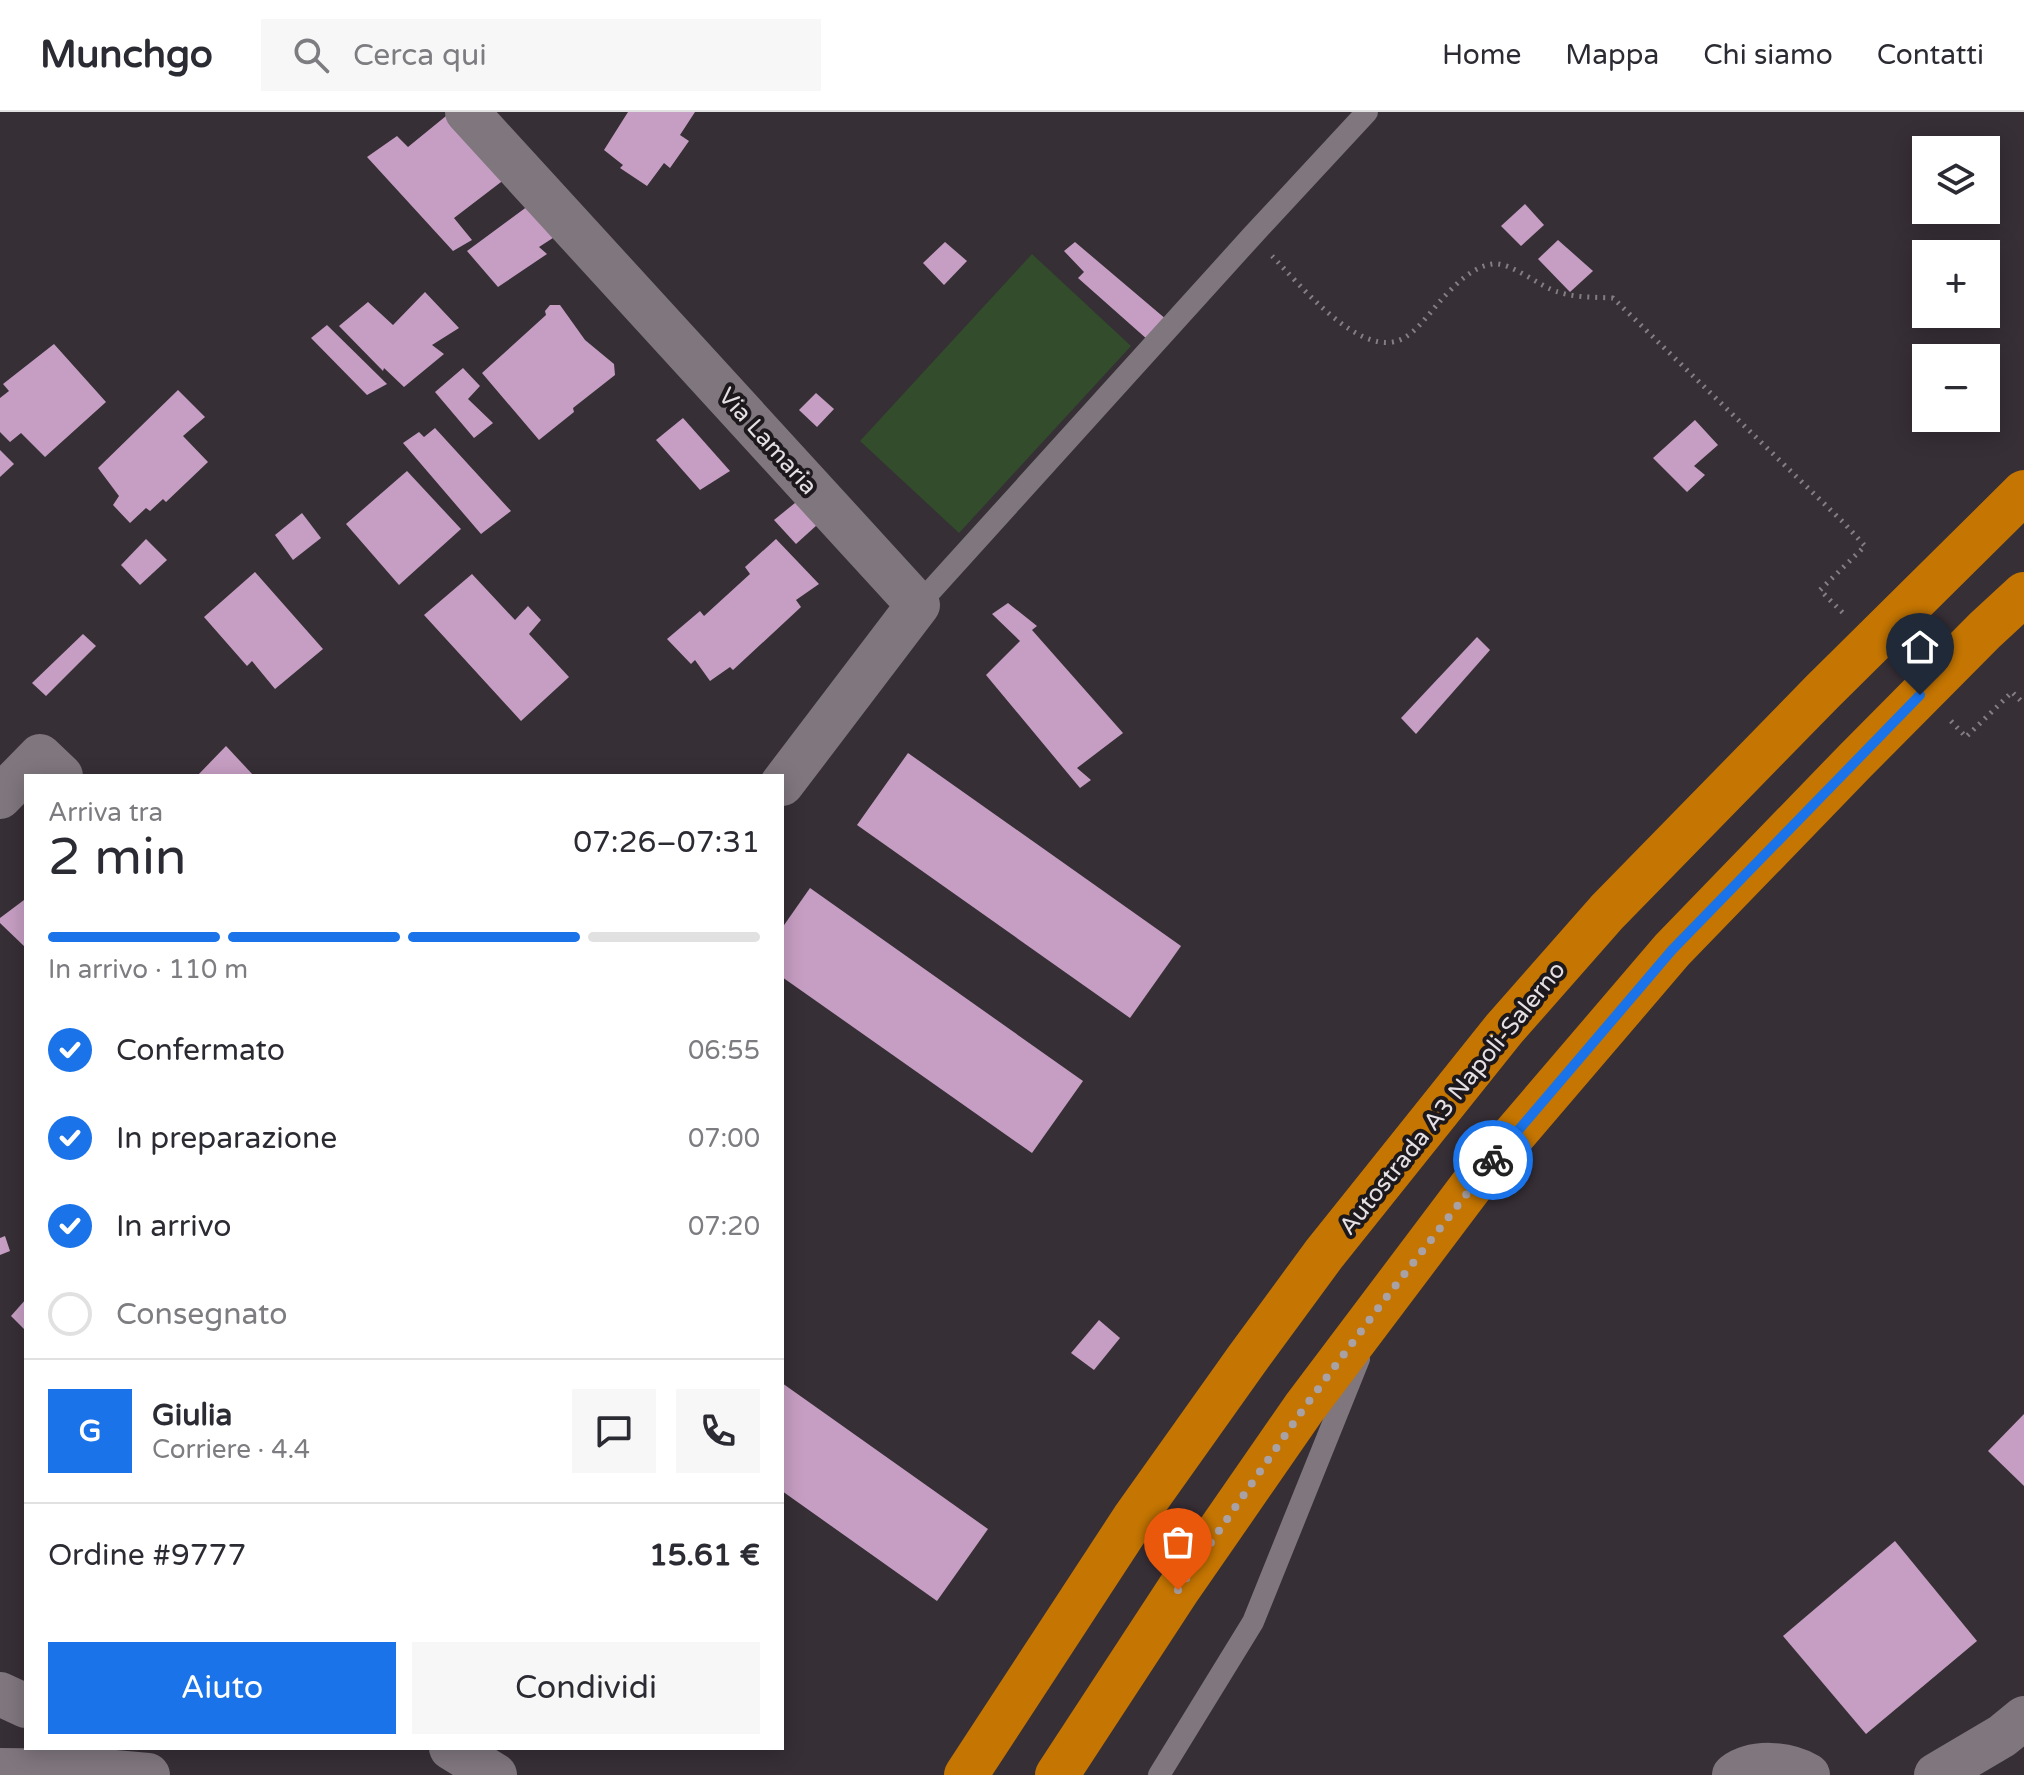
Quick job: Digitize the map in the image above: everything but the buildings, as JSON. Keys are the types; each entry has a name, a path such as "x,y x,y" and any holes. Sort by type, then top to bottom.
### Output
{"highway":[{"name":"Autostrada A3 Napoli-Salerno","path":"966,1775 1134,1518 1247,1359 1324,1254 1504,1029 1607,912 2024,492"},
{"path":"1057,1775 1178,1590 1304,1408 1478,1177 1672,950 1865,750 2024,594"}],"street":[{"name":"Via Lamaria","path":"467,112 918,605"},
{"path":"784,781 918,605"},
{"path":"0,797 40,756 59,774"},
{"path":"0,1694 24,1705"},
{"path":"1936,1775 2002,1736 2024,1718"},
{"path":"454,1750 495,1775"},
{"path":"1734,1775 1744,1768 1773,1765 1808,1775"},
{"path":"0,1770 103,1771 148,1775"}],"lane":[{"path":"918,605 1367,112"},
{"path":"1159,1775 1253,1622 1382,1303"}],"path":[{"path":"1252,236 1332,316 1360,337 1384,343 1403,339 1455,285 1475,270 1494,263 1516,270 1556,292 1613,298 1865,546 1820,590"},
{"path":"1966,737 2012,692 2024,704"}],"green space":[{"path":"1032,254 1131,346 959,533 860,441"}],"way so far":[{"path":"1178,1590 1304,1408 1493,1160"}],"route":[{"path":"1493,1160 1672,950 1920,695"}]}
